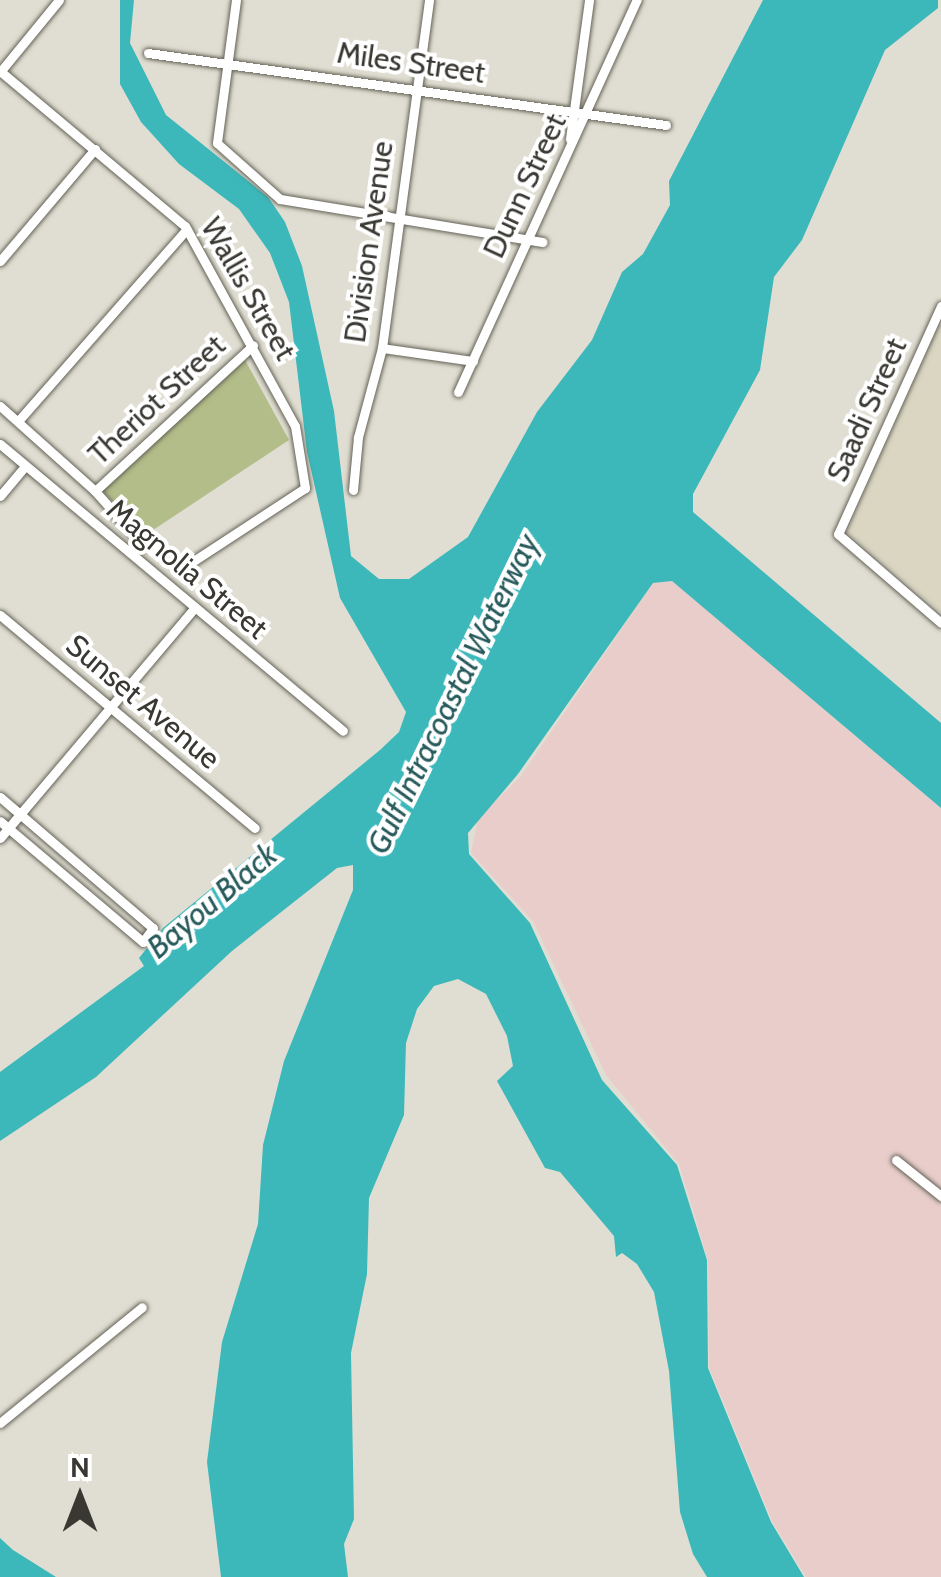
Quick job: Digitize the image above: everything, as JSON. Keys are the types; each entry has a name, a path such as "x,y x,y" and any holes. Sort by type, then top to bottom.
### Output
{"street":[{"path":"0,72 60,0"},
{"path":"236,0 216,143 280,199 530,236 542,242"},
{"name":"Division Avenue","path":"353,490 358,437 382,348 429,0"},
{"path":"568,152 589,0"},
{"name":"Dunn Street","path":"458,392 638,0"},
{"name":"Miles Street","path":"148,52 666,125"},
{"name":"Wallis Street","path":"0,72 187,229 299,436 304,488 186,566"},
{"path":"0,261 95,149"},
{"path":"19,420 187,229"},
{"name":"Saadi Street","path":"941,306 838,534 941,624"},
{"name":"Theriot Street","path":"96,491 253,345"},
{"path":"382,348 473,361"},
{"path":"0,406 96,491 144,546"},
{"name":"Magnolia Street","path":"0,444 343,731"},
{"path":"0,496 25,466"},
{"path":"0,838 4,824 20,814 194,607"},
{"name":"Sunset Avenue","path":"0,616 255,828"},
{"path":"0,797 153,928 143,942 4,824"},
{"path":"896,1160 941,1196"},
{"path":"0,1423 142,1307"}],"shaded area":[{"path":"941,321 941,612 847,532"},
{"path":"672,581 941,808 941,1577 806,1577 772,1521 709,1367 708,1260 679,1164 606,1075 533,921 471,853 478,819 521,776 653,583"}],"green space":[{"path":"245,360 289,440 144,536 102,490"}],"water":[{"path":"120,0 134,0 130,43 166,115 268,197 285,222 302,266 334,411 351,556 379,579 409,579 468,537 537,412 592,340 622,272 643,254 670,205 669,181 763,0 938,0 938,8 885,50 802,240 774,277 760,370 693,494 693,512 941,723 941,808 672,581 653,583 518,774 468,833 469,854 530,923 602,1080 677,1165 707,1260 708,1368 771,1522 804,1577 707,1577 693,1554 680,1512 669,1371 654,1292 637,1264 622,1253 616,1257 614,1236 560,1172 545,1168 497,1081 513,1066 507,1036 486,994 458,979 434,986 417,1009 406,1043 404,1115 369,1198 367,1274 351,1353 354,1519 344,1544 348,1577 221,1577 207,1462 222,1342 258,1224 263,1145 284,1061 353,890 353,865 337,868 232,951 96,1077 0,1141 0,1072 144,966 139,958 163,928 380,750 399,732 406,712 340,598 307,452 289,302 270,253 239,209 179,164 141,122 120,84"},
{"path":"0,1538 13,1550 56,1577 0,1577"}],"water label":[{"name":"Gulf Intracoastal Waterway","path":"453,694"},
{"name":"Bayou Black","path":"212,901"}]}
